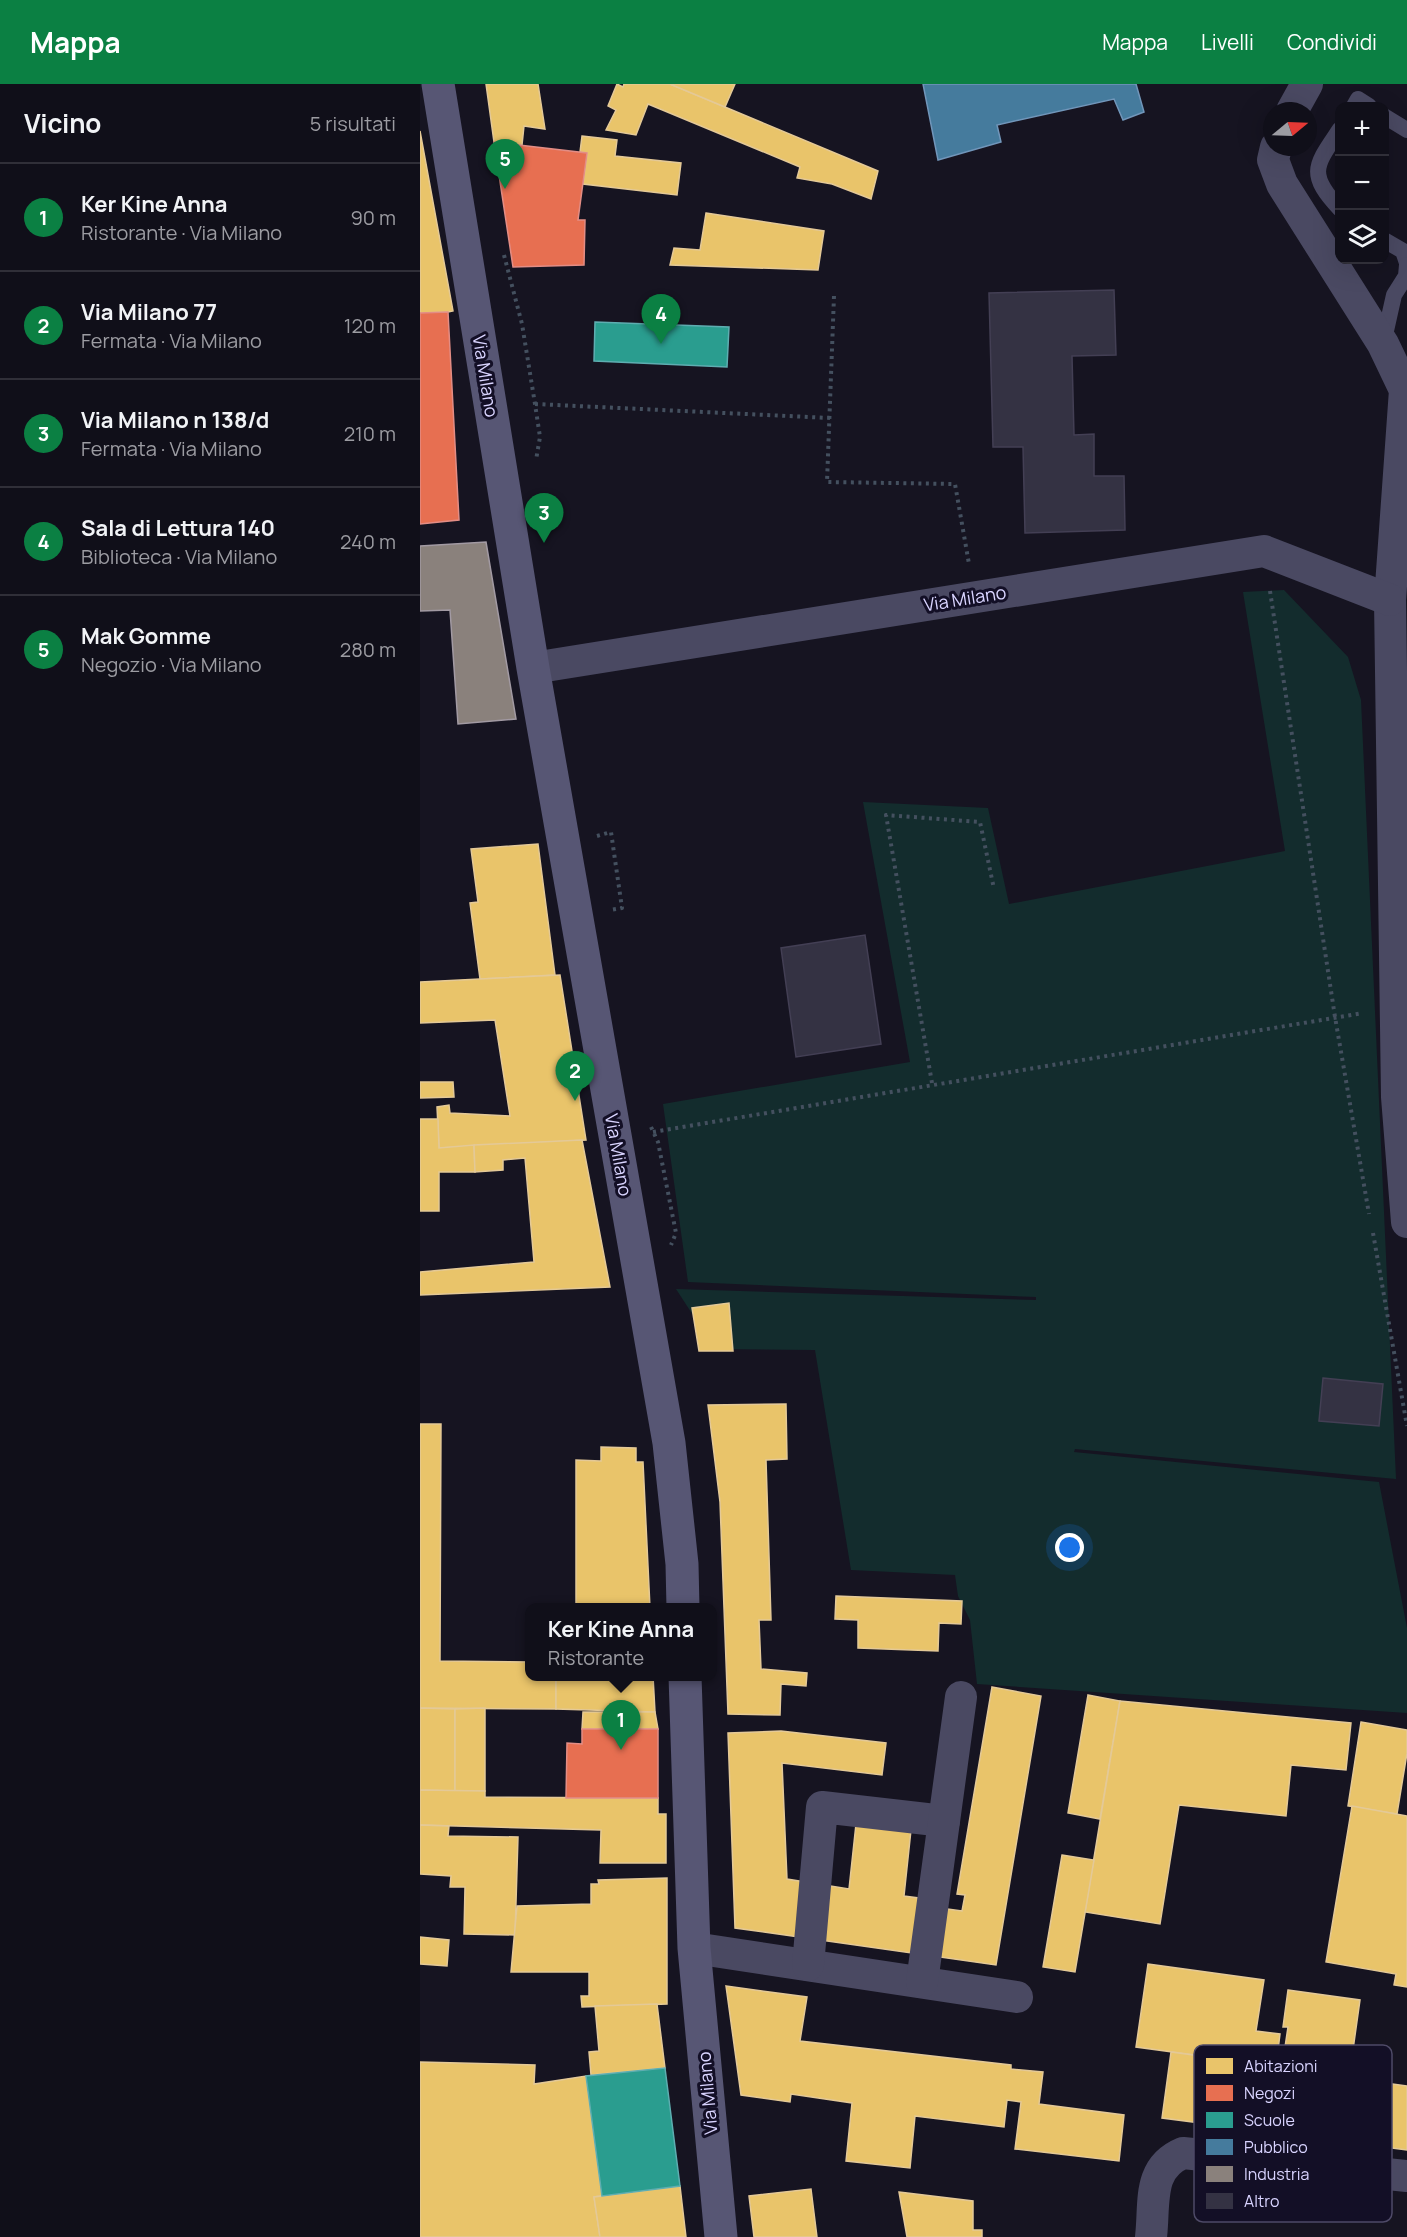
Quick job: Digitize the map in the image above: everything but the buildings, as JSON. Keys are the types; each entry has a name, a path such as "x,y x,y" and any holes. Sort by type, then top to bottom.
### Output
{"main road":[{"name":"Via Milano","path":"438,84 533,668 669,1443 682,1564 684,1603"},
{"name":"Via Milano","path":"685,1681 694,1948 722,2237"}],"street":[{"path":"1297,102 1307,84"},
{"path":"1274,156 1273,160 1282,184 1383,344 1406,388 1390,600 1396,1007 1407,1222"},
{"name":"Via Milano","path":"533,668 1264,551"},
{"path":"1264,551 1390,600"},
{"path":"922,1982 962,1697"},
{"path":"808,1965 822,1807 944,1821"},
{"path":"694,1948 1017,1997"},
{"path":"1151,2237 1157,2174 1168,2159 1183,2153 1194,2154"},
{"path":"1392,2174 1407,2176"}],"lane":[{"path":"1389,119 1407,130"},
{"path":"1335,136 1317,163 1317,176 1325,193 1335,204"},
{"path":"1383,344 1394,295 1406,276 1407,264 1403,251 1389,243"}],"path":[{"path":"834,296 826,482 955,484 975,598"},
{"path":"535,404 830,418"},
{"path":"1264,551 1335,1017 1370,1216"},
{"path":"932,1083 886,815 980,822 994,889"},
{"path":"653,1132 932,1083 1396,1007"},
{"path":"1372,1228 1407,1426"}],"green space":[{"path":"1284,590 1348,657 1361,700 1396,1479 1075,1449 1074,1452 1379,1482 1407,1628 1407,1713 977,1684 970,1620 958,1596 955,1575 851,1570 815,1350 715,1349 676,1289 1036,1300 1036,1297 688,1282 663,1104 910,1062 863,802 988,808 1009,904 1285,851 1243,592"}],"place":[{"name":"Mak Gomme","path":"505,189"},
{"name":"Sala di Lettura 140","path":"661,344"},
{"name":"Via Milano n 138/d","path":"544,543"},
{"name":"Via Milano 77","path":"575,1101"},
{"name":"Ker Kine Anna","path":"621,1750"}]}
